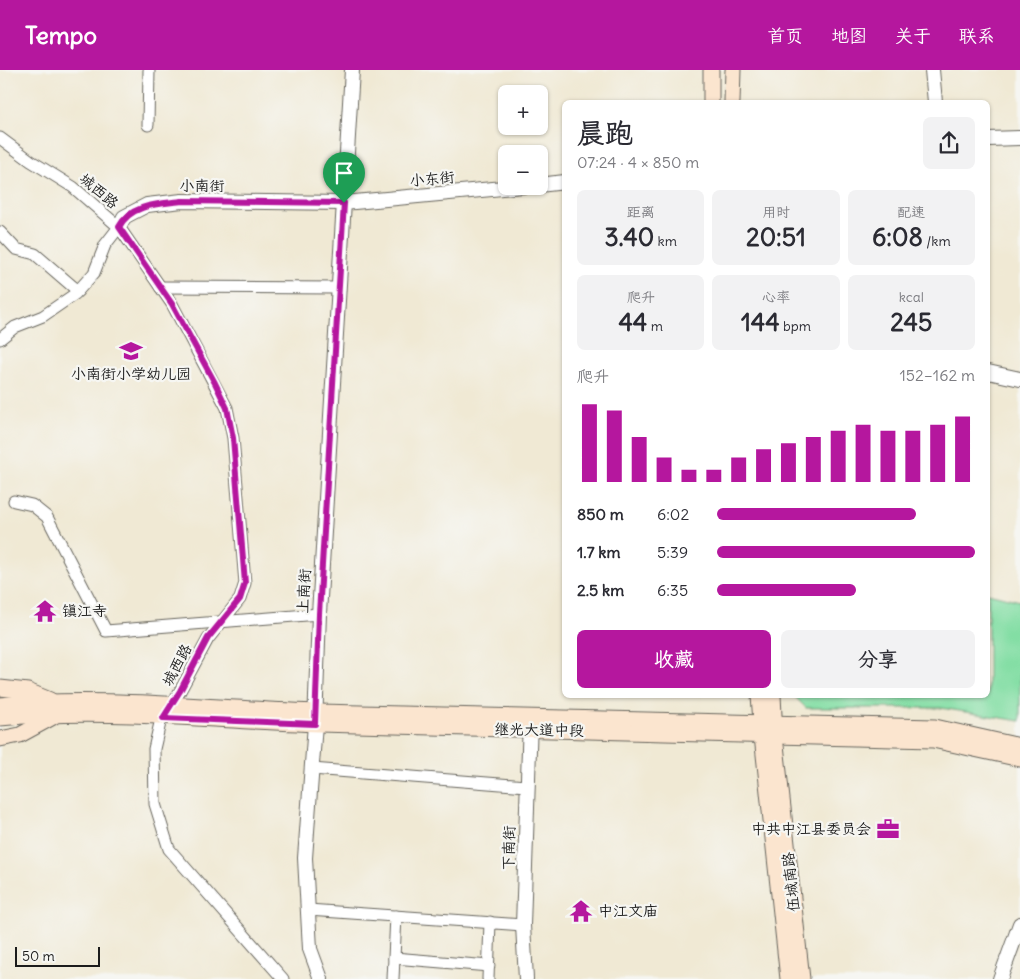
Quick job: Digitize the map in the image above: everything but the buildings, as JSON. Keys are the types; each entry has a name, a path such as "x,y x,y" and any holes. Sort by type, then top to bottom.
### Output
{"main road":[{"path":"711,70 711,100"},
{"path":"732,100 733,70"},
{"path":"0,688 28,691 56,708 20,735 0,739"},
{"name":"伍城南路","path":"760,698 768,730 802,979"},
{"name":"伍城南路","path":"773,698 768,730 788,979"},
{"path":"0,706 20,710"},
{"name":"继光大道中段","path":"20,710 56,708 315,718 768,730 934,740 1020,759"},
{"path":"0,718 20,710"},
{"name":"继光大道中段","path":"768,730 935,728 1020,746"}],"street":[{"path":"148,125 149,70"},
{"name":"上南街","path":"320,979 310,949 305,858 312,769 319,614 352,70"},
{"path":"932,70 935,100"},
{"name":"城西路","path":"0,138 31,161 73,187 119,227 172,304 227,408 233,438 245,583 240,599 208,638 160,723 154,749 155,804 169,849 283,979"},
{"path":"990,139 1020,138"},
{"path":"548,184 562,182"},
{"name":"小东街","path":"344,203 498,188"},
{"name":"小南街","path":"0,339 14,328 43,316 78,291 94,273 105,245 124,218 147,206 182,201 344,203"},
{"path":"0,232 16,249 35,254 78,291"},
{"path":"160,287 339,288"},
{"path":"990,372 1020,378"},
{"path":"14,501 32,505 47,517 106,631 224,620 319,614"},
{"name":"下南街","path":"526,979 523,924 526,786 530,723"},
{"path":"312,769 526,786"},
{"path":"308,910 523,924"},
{"path":"393,979 396,916"},
{"path":"488,979 490,922"},
{"path":"1000,979 1020,924"},
{"path":"394,958 489,966"}],"green space":[{"path":"990,594 1020,601 1020,721 941,708 806,708 796,698 990,698"}],"place":[{"name":"小南街小学幼儿园","path":"131,351"},
{"name":"镇江寺","path":"45,611"},
{"name":"中共中江县委员会","path":"888,829"},
{"name":"中江文庙","path":"581,911"}],"route":[{"path":"182,201 344,203 319,614 315,724 163,718 180,691 208,638 240,599 245,583 241,516 233,438 227,408 172,304 119,227 124,218 147,206 182,201"}]}
